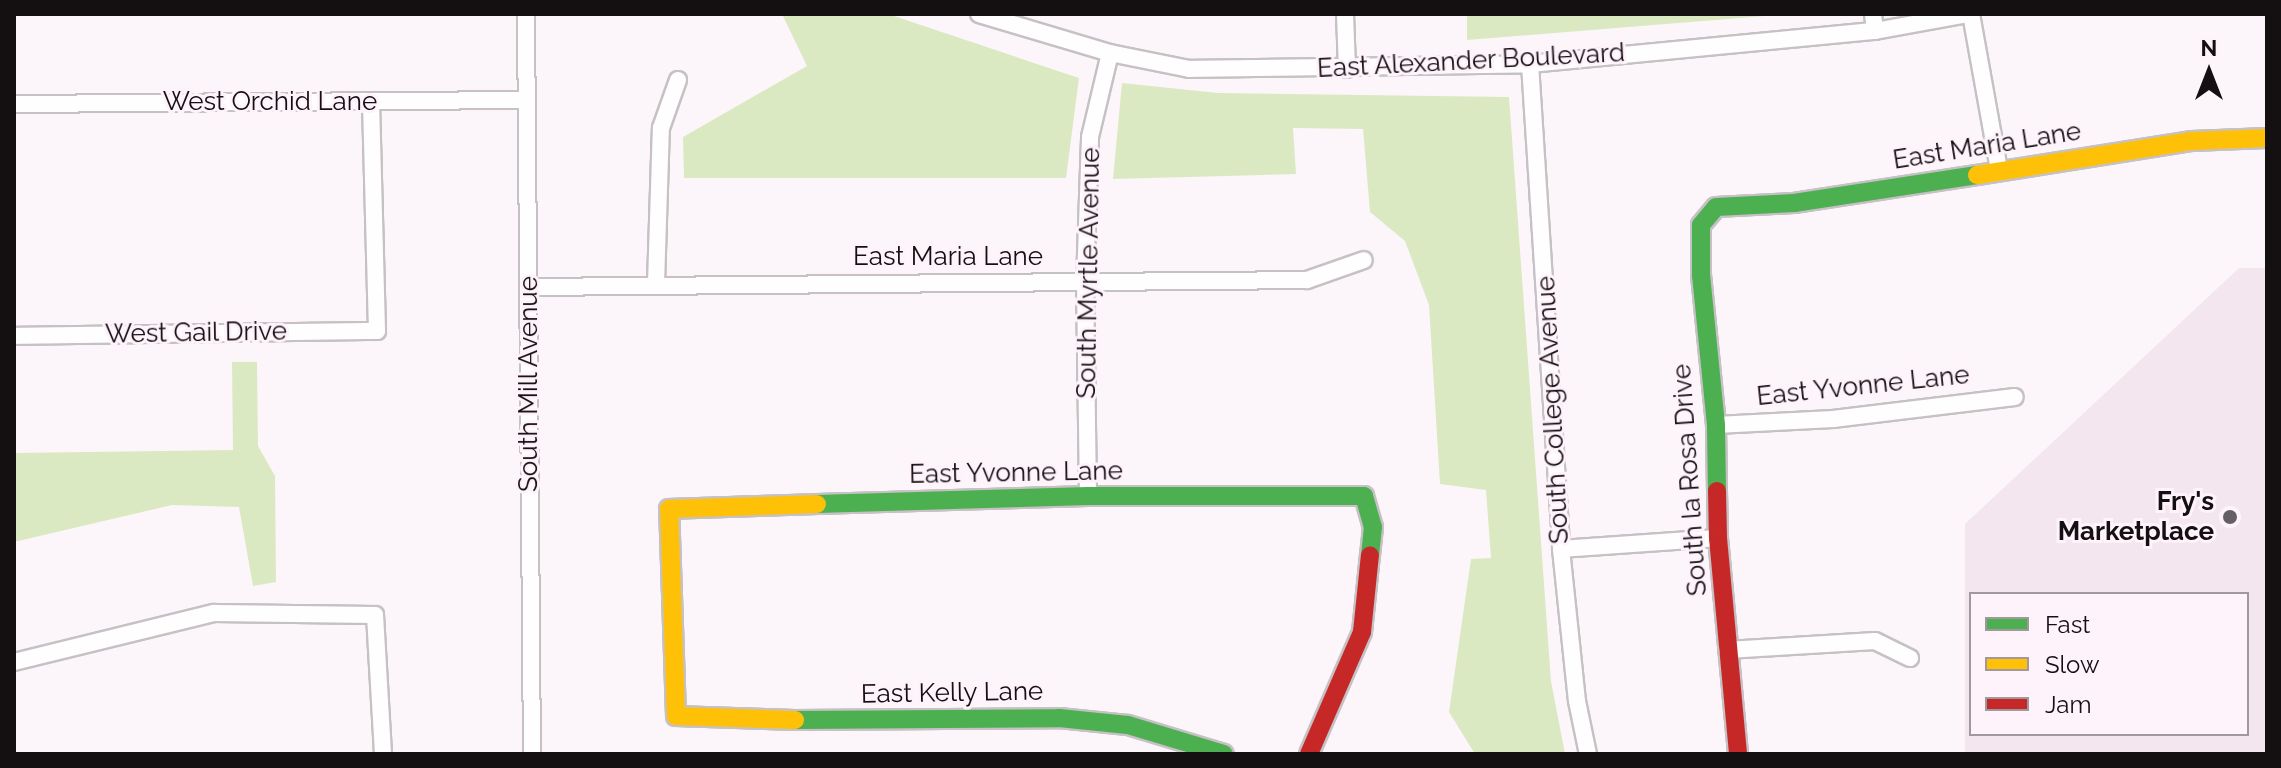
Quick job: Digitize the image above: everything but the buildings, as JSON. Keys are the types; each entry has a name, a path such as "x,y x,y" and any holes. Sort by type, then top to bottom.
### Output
{"street":[{"name":"South Mill Avenue","path":"526,14 532,754"},
{"name":"East Alexander Boulevard","path":"979,14 1110,53 1189,69 1530,64 1874,22 1970,14"},
{"path":"1345,14 1347,69"},
{"path":"1970,14 1999,170"},
{"name":"South Myrtle Avenue","path":"1088,496 1085,282 1090,137 1110,53"},
{"name":"South College Avenue","path":"1530,64 1561,549 1577,701 1588,754"},
{"path":"656,284 661,128 678,80"},
{"name":"West Orchid Lane","path":"14,104 526,100"},
{"name":"West Gail Drive","path":"14,336 377,331 371,102"},
{"name":"East Maria Lane","path":"1716,207 1794,203 2192,141 2267,138"},
{"name":"South la Rosa Drive","path":"1716,207 1701,225 1701,276 1716,425 1718,538 1738,754"},
{"name":"East Maria Lane","path":"528,287 1307,280 1364,260"},
{"name":"East Yvonne Lane","path":"1716,425 1833,419 2015,397"},
{"name":"East Yvonne Lane","path":"676,716 669,509 1088,496 1364,496 1373,527 1362,632 1309,754"},
{"path":"1561,549 1718,538"},
{"path":"14,662 214,613 375,615 383,754"},
{"path":"1727,650 1875,641 1910,658"},
{"name":"East Kelly Lane","path":"676,716 725,720 1059,718 1128,725 1196,743 1224,754"}],"shaded area":[{"path":"2239,268 2267,268 2267,754 1965,754 1965,524"}],"green space":[{"path":"782,14 888,14 1079,78 1066,178 684,178 683,137 807,66"},
{"path":"1467,14 1789,14 1467,40"},
{"path":"1122,83 1218,93 1509,97 1551,681 1565,754 1475,754 1449,712 1471,559 1491,558 1486,490 1440,484 1429,305 1405,241 1370,212 1363,129 1293,128 1296,174 1113,179"},
{"path":"232,362 257,362 258,446 275,476 276,582 253,586 239,507 172,505 14,542 14,453 233,450"}],"traffic: fast":[{"path":"1717,491 1716,425 1701,276 1701,225 1716,207 1794,203 1977,175"},
{"path":"817,504 1088,496 1364,496 1373,527 1370,555"},
{"path":"795,720 1059,718 1128,725 1224,754"}],"traffic: slow":[{"path":"1977,175 2192,141 2267,138"},
{"path":"795,720 676,716 669,509 817,504"}],"traffic: jam":[{"path":"1717,491 1718,538 1738,754"},
{"path":"1309,754 1362,632 1370,555"}],"place":[{"name":"Fry's Marketplace","path":"2230,517"}]}
